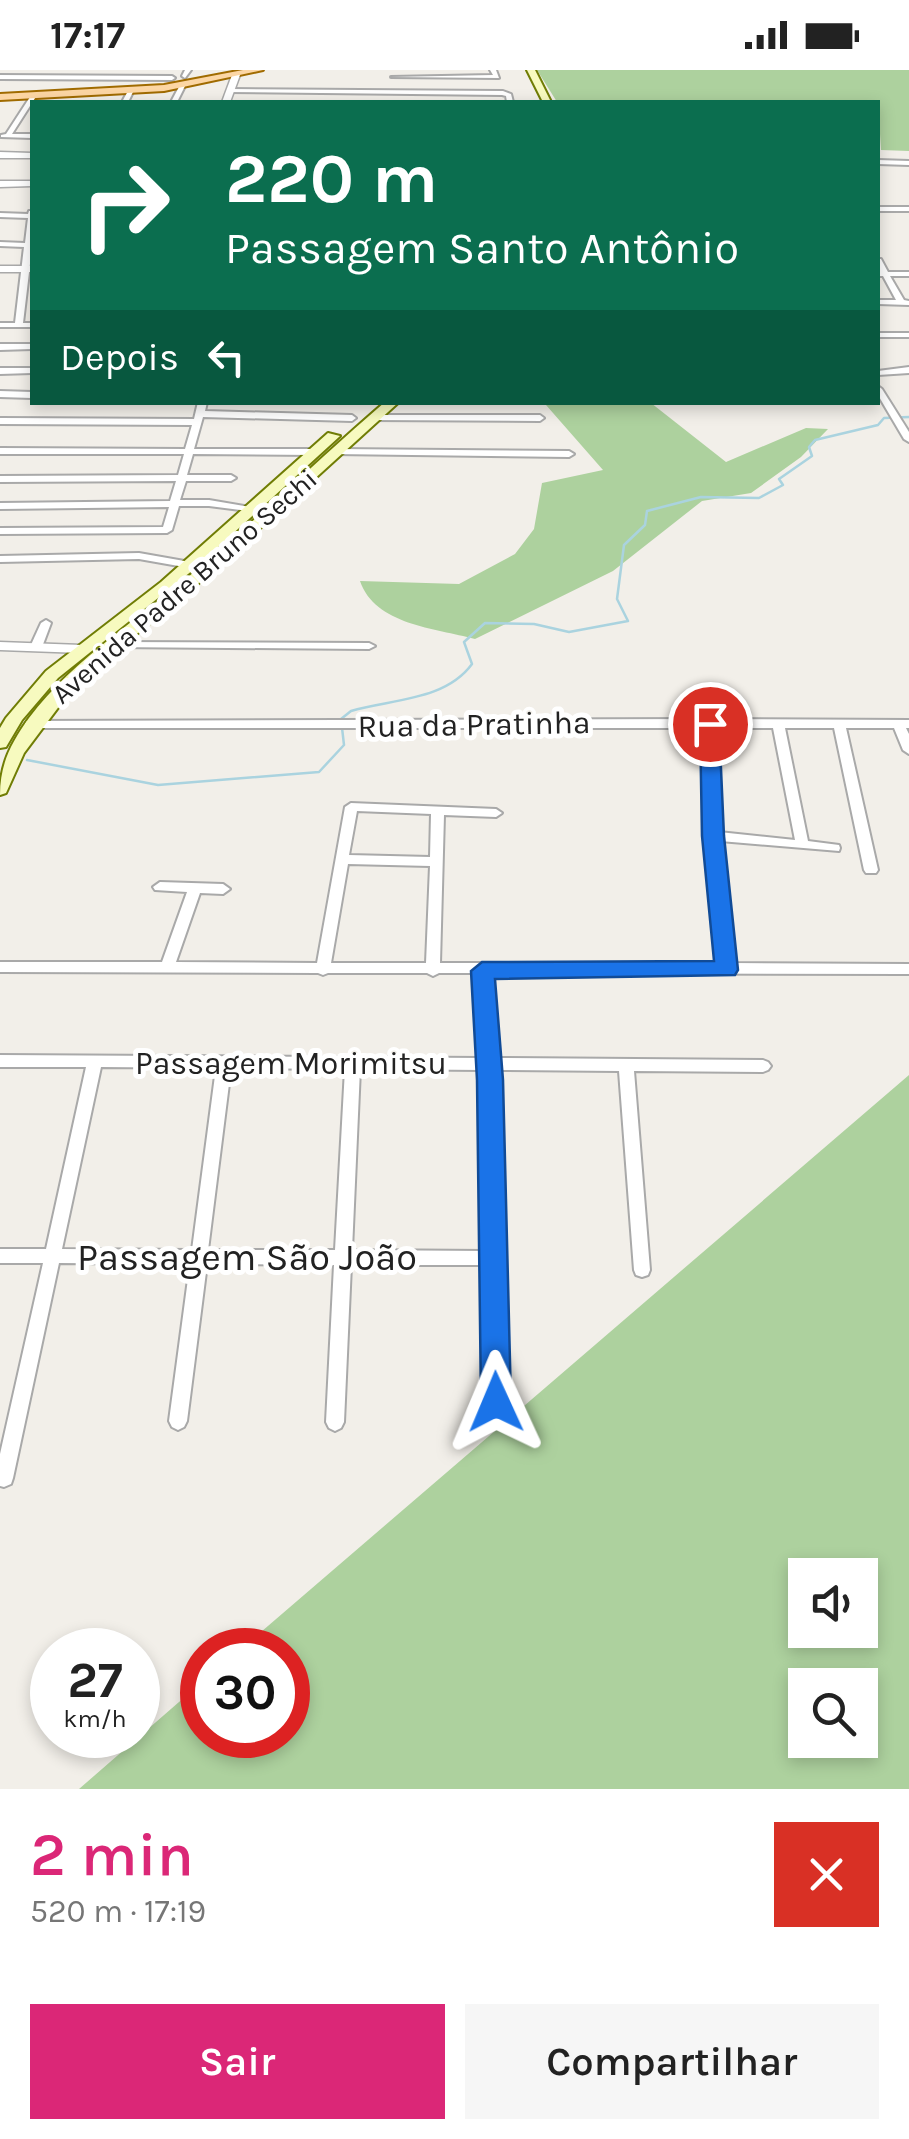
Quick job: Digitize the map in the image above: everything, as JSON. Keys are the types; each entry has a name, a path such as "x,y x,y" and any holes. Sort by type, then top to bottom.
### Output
{"main road":[{"path":"0,93 81,97 131,90 212,70"},
{"path":"0,93 182,77 236,77 256,70"},
{"path":"522,70 535,100"},
{"path":"531,70 546,100"},
{"name":"Avenida Padre Bruno Sechi","path":"0,741 7,718 48,679 190,565 352,418 373,410"},
{"name":"Avenida Padre Bruno Sechi","path":"0,789 35,724 69,682 198,577 336,452 373,410"}],"street":[{"path":"390,100 394,74 493,74"},
{"path":"0,77 182,77"},
{"path":"236,77 392,91 503,92 510,94 510,100"},
{"path":"126,100 131,90"},
{"path":"30,100 34,95"},
{"path":"4,136 30,100"},
{"path":"4,136 30,136"},
{"path":"0,156 30,156"},
{"path":"880,162 909,163"},
{"path":"0,184 30,184"},
{"path":"880,209 909,208"},
{"path":"0,216 30,214"},
{"path":"0,244 30,245"},
{"path":"0,269 30,269"},
{"path":"882,274 909,274"},
{"path":"882,274 905,303"},
{"path":"880,302 905,303"},
{"path":"19,325 28,305"},
{"path":"0,325 30,325"},
{"path":"880,335 909,335"},
{"path":"0,347 30,347"},
{"path":"0,370 30,371"},
{"path":"880,373 909,370"},
{"path":"880,392 909,439"},
{"path":"0,394 30,394"},
{"path":"373,410 540,418"},
{"path":"0,421 200,413 352,418"},
{"path":"0,531 159,532 168,527 200,413"},
{"path":"0,451 316,452"},
{"path":"336,452 570,454"},
{"path":"0,480 231,478"},
{"path":"0,506 174,503 253,510"},
{"path":"0,559 139,556 190,565"},
{"path":"36,647 46,622"},
{"path":"114,645 370,646"},
{"path":"0,646 82,649"},
{"name":"Rua da Pratinha","path":"35,724 904,724"},
{"path":"710,724 713,836 726,970"},
{"path":"778,724 802,845"},
{"path":"904,724 909,750"},
{"path":"839,725 870,870"},
{"path":"323,970 348,816 354,806 496,813"},
{"path":"433,971 438,810"},
{"path":"713,836 834,848"},
{"path":"340,859 436,862"},
{"path":"160,887 224,889"},
{"path":"167,968 195,888"},
{"path":"0,967 433,971 909,969"},
{"path":"482,971 496,1402"},
{"name":"Passagem Morimitsu","path":"0,1061 762,1066"},
{"path":"4,1478 95,1062"},
{"path":"178,1421 224,1063"},
{"path":"335,1422 353,1064"},
{"path":"626,1066 642,1270"},
{"name":"Passagem São João","path":"0,1256 494,1258"}],"green space":[{"path":"537,70 909,70 909,151 881,150 880,100 556,100"},
{"path":"546,405 654,405 726,462 806,428 828,429 801,457 751,493 702,501 613,571 475,639 392,616 368,596 360,581 459,584 515,554 534,529 542,483 603,470"},
{"path":"909,1075 909,1789 79,1789 115,1758 160,1758 160,1719 180,1701 180,1758 310,1758 310,1628 266,1628"}],"waterway":[{"path":"27,760 158,785 319,772 344,745 341,719 351,711 432,692 461,676 472,664 464,642 485,623 534,624 569,632 628,621 617,599 624,545 645,525 647,511 701,497 759,498 783,485 779,479 812,456 809,447 815,440 878,425 884,418 909,417"}],"route":[{"path":"496,1402 490,1080 482,971 726,970 713,836 710,724"}]}
